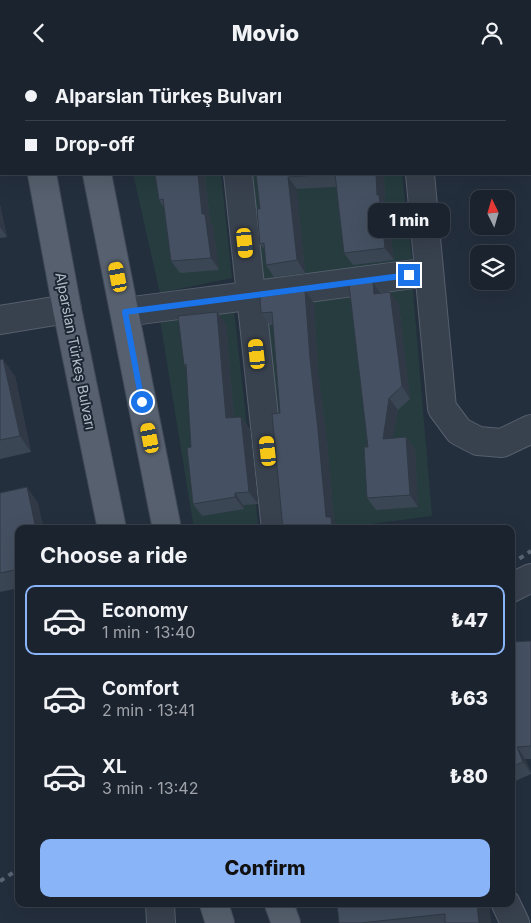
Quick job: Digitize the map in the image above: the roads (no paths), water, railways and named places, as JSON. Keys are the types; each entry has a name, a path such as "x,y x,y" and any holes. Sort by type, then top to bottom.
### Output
{"main road":[{"name":"Alparslan Türkeş Bulvarı","path":"42,175 67,309 111,525"},
{"path":"98,175 166,525"},
{"path":"215,907 220,923"},
{"path":"280,907 286,923"}],"street":[{"path":"238,175 276,525"},
{"path":"420,175 442,408 459,431 478,441 502,443 531,429"},
{"path":"125,312 429,272"},
{"path":"0,320 67,309"},
{"path":"515,586 531,578"},
{"path":"160,907 161,923"},
{"path":"507,907 515,923"}],"railway":[{"path":"515,561 531,551"},
{"path":"0,881 15,872"}]}
